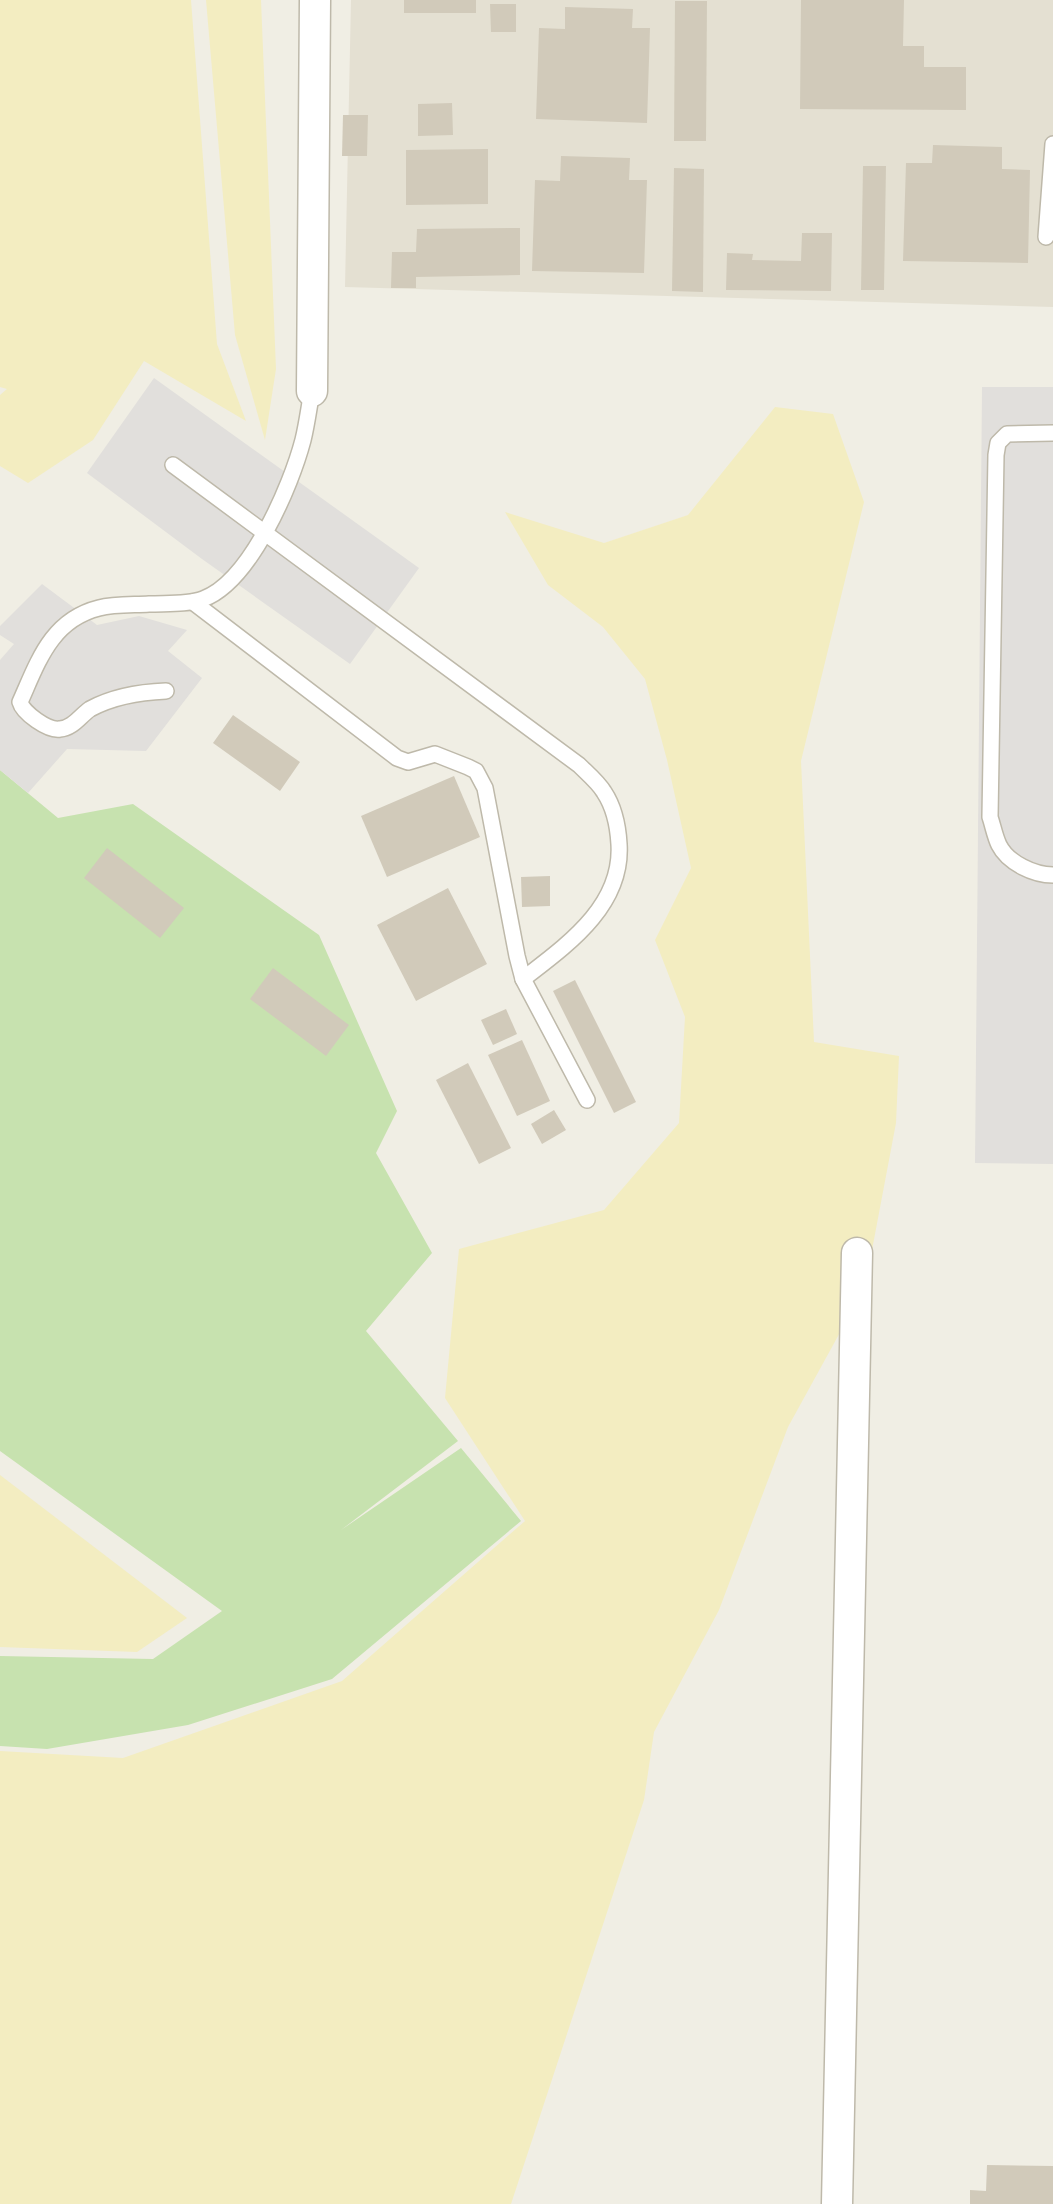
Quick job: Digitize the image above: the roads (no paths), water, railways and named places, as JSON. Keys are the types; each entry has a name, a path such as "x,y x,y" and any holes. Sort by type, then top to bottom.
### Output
{"street":[{"path":"312,391 315,0"},
{"path":"837,2204 857,1252"}],"lane":[{"path":"1046,237 1053,144"},
{"path":"166,690 140,692 114,699 89,710 70,726 58,730 28,714 22,709 20,702 44,648 59,630 77,617 99,608 193,602 215,593 231,579 265,532 288,485 300,448 312,391"},
{"path":"1053,433 1007,434 998,443 996,455 990,817 1000,847 1019,866 1045,875 1053,875"},
{"path":"173,465 579,765 604,791 618,824 620,860 614,886 600,910 568,944 523,979"},
{"path":"193,602 398,758 408,762 435,754 476,771 485,788 523,979 587,1100"}]}
